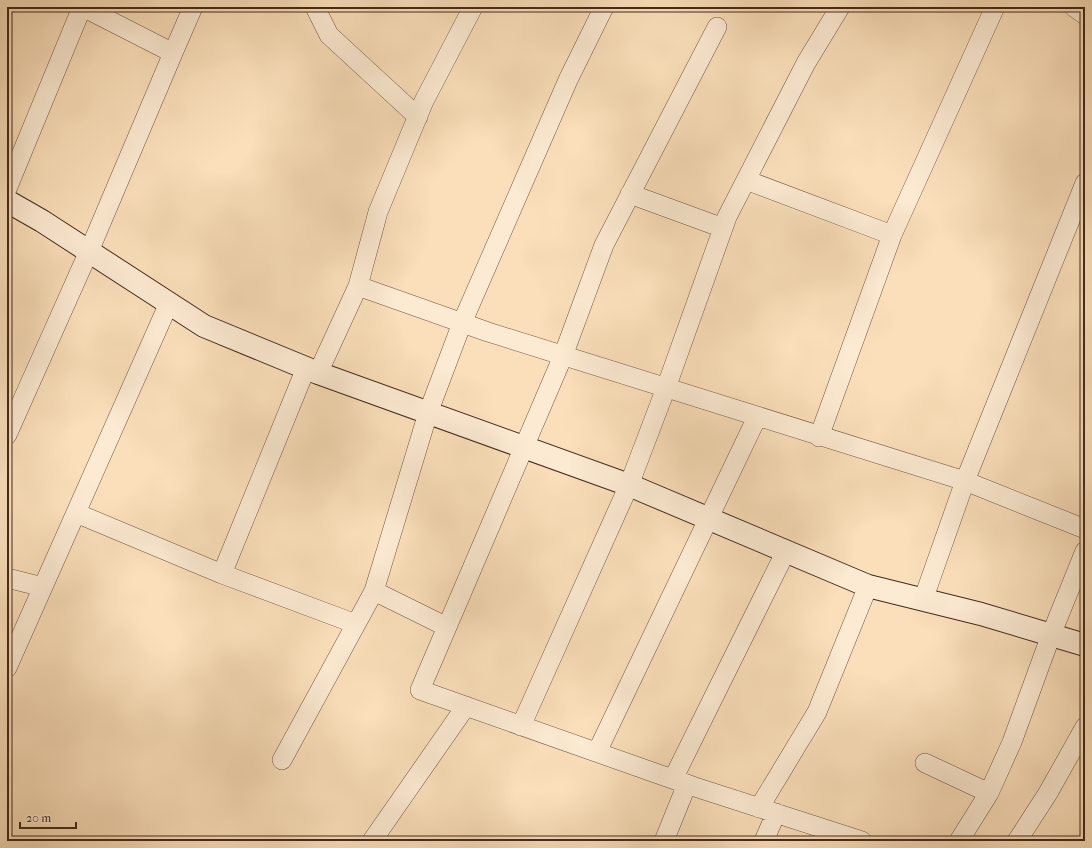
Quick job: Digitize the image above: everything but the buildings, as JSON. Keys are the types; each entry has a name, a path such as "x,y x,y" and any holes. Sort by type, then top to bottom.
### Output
{"main road":[{"path":"7,201 204,326 312,370 629,485 868,586 981,614 1085,645"}],"street":[{"path":"7,189 82,7 173,53"},
{"path":"7,435 193,7"},
{"path":"315,7 329,35 418,117"},
{"path":"222,574 312,370 358,286 378,212 418,117 473,7"},
{"path":"282,760 374,591 428,413 462,324 568,80 604,7"},
{"path":"521,726 629,485 666,388 723,228 806,63 840,7"},
{"path":"819,436 892,235 995,7"},
{"path":"1074,7 1085,15"},
{"path":"717,27 604,245 563,356 420,690 680,782 862,841"},
{"path":"746,180 892,235"},
{"path":"924,600 965,481 1085,183"},
{"path":"630,194 723,228"},
{"path":"358,286 462,324 965,481 1085,530"},
{"path":"7,668 169,303"},
{"path":"597,752 757,417"},
{"path":"76,513 222,574 356,624"},
{"path":"664,841 680,782 786,551"},
{"path":"959,841 989,793 1012,742 1051,635 1085,551"},
{"path":"7,578 43,587"},
{"path":"764,841 767,810 817,712 868,586"},
{"path":"374,591 447,627"},
{"path":"372,841 466,706"},
{"path":"1017,841 1048,793 1085,727"},
{"path":"925,763 989,793"}]}
